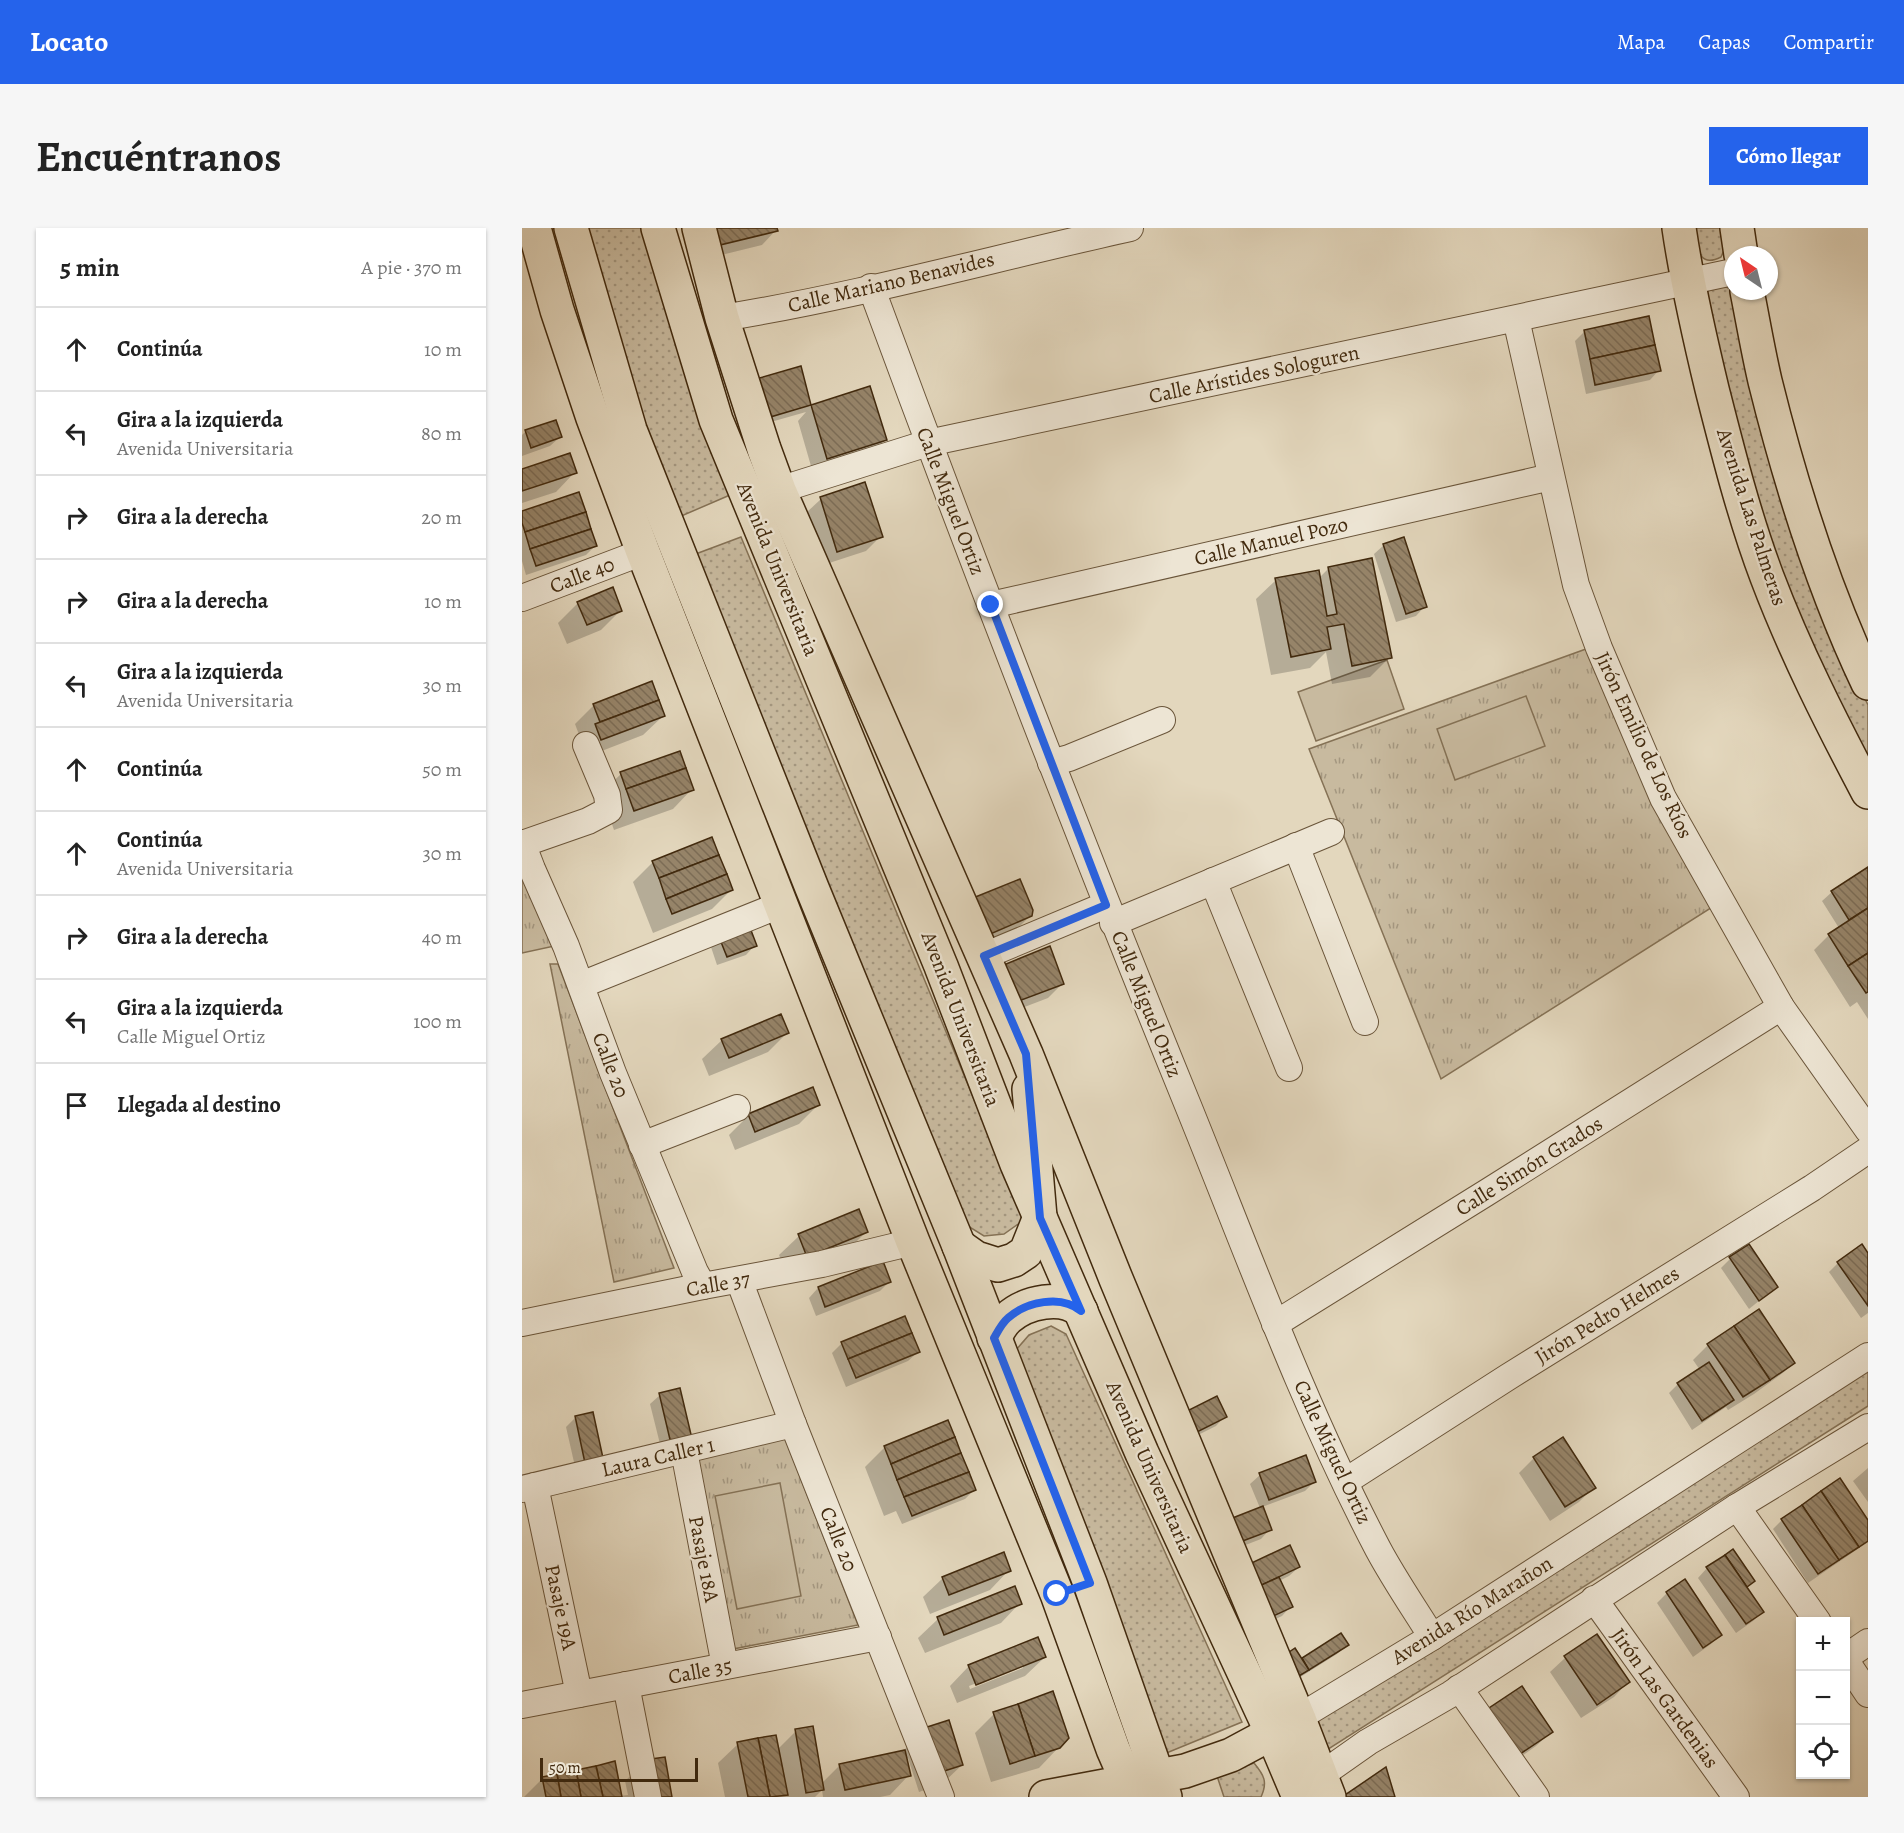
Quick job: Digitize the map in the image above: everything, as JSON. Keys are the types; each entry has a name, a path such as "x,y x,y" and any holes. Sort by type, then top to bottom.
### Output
{"main road":[{"path":"534,228 557,310 593,418 780,905 850,1077 913,1242 1057,1594 1113,1749 1146,1788"},
{"path":"571,228 630,430 812,888 959,1246 1090,1583 1146,1788"},
{"name":"Avenida Universitaria","path":"658,228 716,420 942,966 1017,1164 1142,1453 1285,1726"},
{"name":"Avenida Universitaria","path":"699,228 722,318 779,490 1026,1054 1116,1279 1285,1726 1307,1792"},
{"name":"Avenida Las Palmeras","path":"1679,228 1686,282 1732,470 1767,577 1804,664 1868,792"},
{"path":"1737,228 1740,246"},
{"path":"1749,300 1765,380 1794,487 1826,580 1868,682"},
{"path":"959,1246 976,1258 998,1265 1014,1260 1026,1252 1040,1218 1026,1054"},
{"path":"994,1338 1011,1315 1040,1302 1075,1306 1081,1311"},
{"path":"1057,1594 1090,1583"},
{"name":"Avenida Río Marañon","path":"1047,1797 1146,1788 1185,1771 1232,1755 1285,1726"}],"street":[{"name":"Calle Mariano Benavides","path":"722,318 871,287 1130,228"},
{"name":"Calle Arístides Sologuren","path":"779,490 928,443 1516,320 1724,274"},
{"name":"Calle Miguel Ortiz","path":"871,287 928,443 1051,763 1275,1323 1379,1551 1432,1637"},
{"name":"Jirón Emilio de Los Ríos","path":"1516,320 1576,585 1599,648 1664,798 1781,1006 1868,1130"},
{"name":"Calle Manuel Pozo","path":"991,605 1551,477"},
{"name":"Calle 40","path":"522,598 643,552"},
{"path":"1051,763 1069,758 1162,720"},
{"path":"522,843 588,821 609,810 607,795 586,745"},
{"path":"984,956 1213,881 1331,832"},
{"name":"Calle 20","path":"522,843 566,946 642,1145 703,1286"},
{"path":"1296,846 1365,1022"},
{"path":"1213,881 1289,1068"},
{"path":"581,985 780,905"},
{"name":"Calle Simón Grados","path":"1275,1323 1492,1190 1781,1006"},
{"path":"642,1145 737,1108"},
{"name":"Jirón Pedro Helmes","path":"1346,1481 1508,1377 1812,1188 1868,1150"},
{"name":"Calle 37","path":"522,1323 822,1264 913,1242"},
{"name":"Calle 20","path":"739,1280 793,1424 941,1797"},
{"name":"Avenida Río Marañon","path":"1285,1726 1432,1637 1868,1356"},
{"name":"Laura Caller 1","path":"528,1487 793,1424"},
{"path":"1307,1792 1368,1742 1459,1688 1737,1507 1868,1427"},
{"name":"Pasaje 18A","path":"684,1451 725,1666"},
{"name":"Pasaje 19A","path":"528,1487 579,1694"},
{"path":"1737,1507 1814,1617"},
{"name":"Jirón Las Gardenias","path":"1594,1599 1736,1797"},
{"name":"Calle 35","path":"522,1705 878,1637"},
{"path":"1850,1655 1868,1642"},
{"path":"1850,1667 1868,1694"},
{"path":"626,1685 648,1797"},
{"path":"1459,1688 1536,1797"}],"green space":[{"path":"583,228 645,228 730,495 679,517 632,391"},
{"path":"1694,228 1723,228 1725,246 1721,257 1707,260 1700,254"},
{"path":"1720,283 1724,285 1724,300 1734,300 1737,307 1851,671 1868,705 1868,769 1800,626 1762,526 1705,303 1708,288"},
{"path":"741,537 1024,1220 1004,1234 984,1236 963,1223 693,555"},
{"path":"1586,649 1714,906 1441,1079 1309,749"},
{"path":"1387,660 1404,709 1316,741 1298,692"},
{"path":"1526,696 1545,746 1455,780 1437,729"},
{"path":"522,862 559,945 522,953"},
{"path":"550,964 558,964 674,1268 614,1282"},
{"path":"1051,1326 1066,1334 1242,1722 1164,1754 1016,1350 1029,1335"},
{"path":"1868,1370 1868,1406 1319,1755 1305,1727"},
{"path":"785,1438 858,1625 733,1649 697,1459"},
{"path":"780,1483 801,1596 737,1609 715,1496"},
{"path":"1254,1763 1264,1779 1261,1797 1224,1797 1217,1776"}],"building":[{"path":"716,228 777,228 778,231 720,245"},
{"path":"1649,316 1655,345 1590,359 1584,330"},
{"path":"1655,345 1661,371 1595,385 1590,359"},
{"path":"801,366 811,405 767,418 756,379"},
{"path":"870,386 887,440 827,459 811,405"},
{"path":"556,420 562,437 531,448 525,430"},
{"path":"570,453 577,473 522,491 522,469"},
{"path":"865,482 883,537 837,552 820,497"},
{"path":"579,492 586,512 525,532 522,511"},
{"path":"586,512 591,529 530,549 525,532"},
{"path":"591,529 597,546 536,566 530,549"},
{"path":"1404,537 1427,607 1406,614 1383,544"},
{"path":"1372,558 1392,658 1352,666 1344,624 1327,627 1331,649 1291,657 1275,578 1319,570 1327,616 1337,614 1328,567"},
{"path":"613,587 622,611 587,625 577,602"},
{"path":"652,681 659,700 600,722 593,704"},
{"path":"659,700 665,716 601,740 595,724"},
{"path":"680,751 686,768 626,789 620,772"},
{"path":"686,768 694,790 634,811 626,789"},
{"path":"712,837 719,855 659,878 652,861"},
{"path":"719,855 727,874 666,899 659,878"},
{"path":"1868,867 1868,908 1849,920 1831,891"},
{"path":"727,874 733,890 672,914 666,899"},
{"path":"1020,879 1033,910 1032,916 988,935 973,898"},
{"path":"1868,908 1868,953 1848,966 1828,934"},
{"path":"749,925 757,946 727,957 719,937"},
{"path":"1050,946 1064,984 1016,1002 1009,983 1013,982 1005,968 1006,964"},
{"path":"1868,953 1868,992 1866,993 1848,966"},
{"path":"781,1014 789,1033 729,1058 721,1039"},
{"path":"813,1087 820,1105 755,1132 748,1114"},
{"path":"859,1209 868,1232 807,1257 798,1234"},
{"path":"1749,1244 1778,1287 1759,1301 1729,1257"},
{"path":"1862,1244 1868,1253 1868,1306 1837,1262"},
{"path":"883,1261 891,1282 825,1307 818,1287"},
{"path":"1759,1309 1795,1363 1770,1380 1734,1326"},
{"path":"905,1316 912,1333 848,1359 841,1342"},
{"path":"1734,1326 1770,1380 1743,1397 1707,1344"},
{"path":"912,1333 920,1352 856,1378 848,1359"},
{"path":"1709,1362 1734,1400 1702,1421 1677,1383"},
{"path":"680,1388 693,1443 672,1448 659,1393"},
{"path":"1217,1396 1227,1417 1195,1433 1185,1412"},
{"path":"593,1412 603,1458 585,1463 575,1416"},
{"path":"948,1420 955,1437 891,1464 884,1446"},
{"path":"955,1437 961,1453 897,1480 891,1464"},
{"path":"1563,1437 1596,1488 1565,1507 1533,1457"},
{"path":"961,1453 969,1472 904,1497 897,1480"},
{"path":"1306,1455 1316,1482 1269,1500 1259,1473"},
{"path":"969,1472 976,1490 912,1516 904,1497"},
{"path":"1840,1478 1868,1520 1868,1541 1859,1547 1821,1491"},
{"path":"1821,1491 1859,1547 1839,1560 1802,1505"},
{"path":"1802,1505 1839,1560 1818,1574 1781,1519"},
{"path":"1263,1506 1272,1530 1240,1542 1230,1519"},
{"path":"1290,1545 1300,1567 1255,1588 1245,1566"},
{"path":"1733,1549 1755,1581 1747,1587 1725,1555"},
{"path":"1004,1552 1011,1571 949,1595 942,1577"},
{"path":"1725,1555 1764,1612 1746,1624 1706,1567"},
{"path":"1279,1577 1293,1607 1269,1618 1255,1588"},
{"path":"1685,1579 1722,1635 1703,1648 1666,1592"},
{"path":"1015,1586 1022,1604 944,1635 937,1617"},
{"path":"1341,1633 1349,1645 1309,1670 1302,1658"},
{"path":"1597,1634 1630,1682 1597,1705 1564,1656"},
{"path":"1038,1637 1046,1657 976,1685 968,1665"},
{"path":"1295,1648 1309,1670 1294,1679 1276,1661"},
{"path":"1522,1686 1553,1732 1517,1756 1486,1710"},
{"path":"1053,1691 1069,1738 1060,1748 1035,1756 1018,1704"},
{"path":"1018,1704 1035,1756 1010,1764 993,1712"},
{"path":"949,1720 963,1765 938,1773 924,1728"},
{"path":"813,1726 824,1790 806,1793 795,1729"},
{"path":"776,1735 788,1795 770,1797 758,1738"},
{"path":"758,1738 770,1797 748,1797 737,1742"},
{"path":"905,1750 911,1776 845,1790 839,1764"},
{"path":"665,1757 672,1797 651,1797 644,1760"},
{"path":"615,1761 622,1797 603,1797 596,1766"},
{"path":"596,1766 603,1797 581,1797 576,1770"},
{"path":"1386,1767 1395,1797 1342,1797"},
{"path":"576,1770 581,1797 561,1797 557,1774"},
{"path":"557,1774 561,1797 546,1797 542,1777"}],"route":[{"path":"991,605 1106,905 984,956 1026,1054 1040,1218 1081,1311 1075,1306 1040,1302 1017,1311 1006,1320 994,1338 1090,1583 1057,1594"}]}
